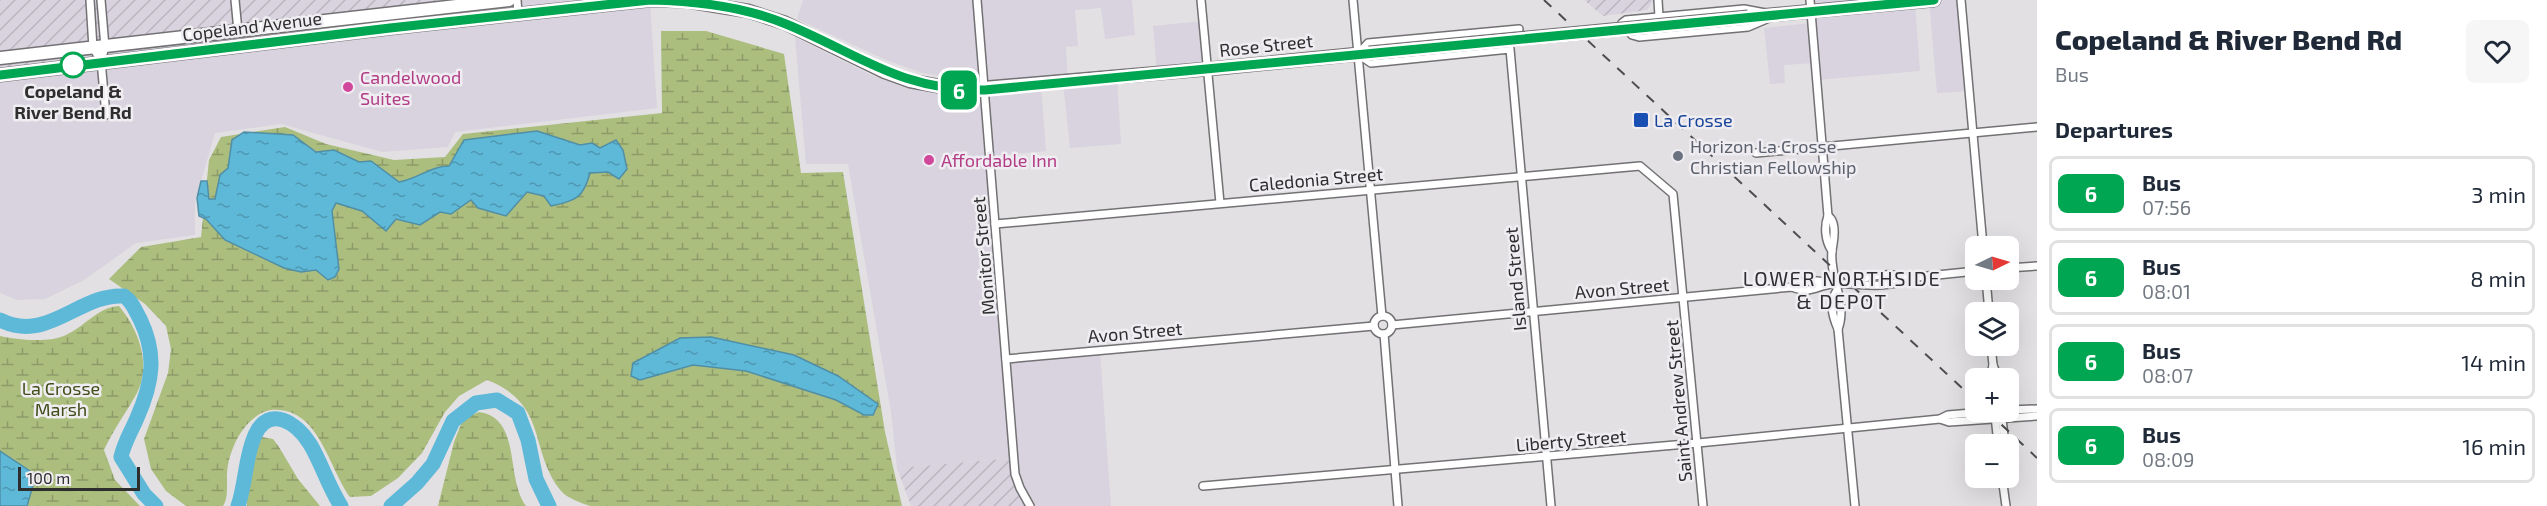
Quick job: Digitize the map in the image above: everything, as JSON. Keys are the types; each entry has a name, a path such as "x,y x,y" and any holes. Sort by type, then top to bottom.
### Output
{"highway":[{"name":"Copeland Avenue","path":"0,58 509,0"},
{"name":"Rose Street","path":"616,5 650,0 686,1 748,11 785,23 885,72 910,81 961,90 985,90 1776,15 1810,6 1934,0"},
{"name":"Copeland Avenue","path":"0,75 101,61 616,5"},
{"path":"263,43 269,34 307,29 316,23"}],"street":[{"path":"90,0 101,61 106,115"},
{"path":"99,47 100,0"},
{"path":"235,0 238,31"},
{"path":"517,0 518,15"},
{"name":"Monitor Street","path":"977,0 1015,474 1030,506"},
{"path":"1201,0 1220,203"},
{"path":"1353,0 1363,53 1370,189 1382,316"},
{"path":"1658,0 1659,17"},
{"path":"1962,0 1982,236"},
{"path":"1810,6 1828,216 1825,223 1827,244 1832,250 1832,298 1834,320 1838,329 1854,506"},
{"path":"1744,9 1776,15 1748,27 1639,37 1632,34 1623,23 1626,20 1744,9"},
{"path":"1363,53 1368,43 1519,29"},
{"name":"Island Street","path":"1363,53 1371,63 1510,49 1551,506"},
{"path":"1756,153 2037,127"},
{"name":"Caledonia Street","path":"995,224 1640,166"},
{"name":"Saint Andrew Street","path":"1640,166 1673,194 1703,506"},
{"path":"2019,267 2037,266"},
{"path":"1833,286 1854,283 1865,278 1898,275 1908,278 1965,273"},
{"name":"Avon Street","path":"1392,325 1792,287 1798,283 1820,280 1833,286"},
{"path":"1382,316 1390,319 1392,325 1389,332 1384,334 1378,333 1374,326 1377,319 1382,316"},
{"name":"Avon Street","path":"1006,359 1374,326"},
{"path":"1384,334 1398,506"},
{"path":"1992,356 1994,368"},
{"path":"2019,410 2037,409"},
{"name":"Liberty Street","path":"1203,486 1395,471 1848,429 1965,415"},
{"name":"Liberty Street","path":"2019,415 2037,416"},
{"path":"2005,488 2006,506"}],"shaded area":[{"path":"0,0 517,0 518,14 261,39 0,69"},
{"path":"517,0 650,0 657,108 455,132 448,147 382,152 281,124 215,133 195,202 195,235 136,243 84,280 45,299 17,300 0,293 0,69"},
{"path":"803,0 1132,0 1135,35 1105,39 1101,8 1075,10 1078,46 1066,47 1068,82 1117,77 1121,144 1070,148 1063,83 1041,85 1046,151 990,156 1006,359 1100,350 1111,506 1030,506 1020,488 1013,458 897,468 891,412 848,164 806,164 795,37 871,75 901,86 965,97 967,80 922,73 886,60 797,19"},
{"path":"1584,0 1654,0 1647,10 1603,16"},
{"path":"1810,0 1929,0 1915,2 1920,71 1817,80 1815,63 1784,65 1785,83 1770,84 1764,28 1811,23"},
{"path":"1929,0 1961,0 1970,91 1937,93"},
{"path":"1203,21 1208,69 1157,74 1153,26"},
{"path":"1014,458 1015,474 1030,506 911,506 897,468"}],"green space":[{"path":"661,31 706,31 784,54 801,173 843,172 885,432 902,506 590,506 570,498 561,491 544,460 529,415 520,402 507,390 487,380 459,396 445,412 422,453 398,478 371,496 350,497 311,428 300,418 287,411 271,410 259,414 249,422 235,443 228,462 226,497 223,506 186,506 166,491 151,469 144,439 168,373 171,349 166,326 145,304 109,279 141,247 201,237 209,160 221,137 285,127 326,144 394,160 445,157 463,134 662,113"},
{"name":"La Crosse Marsh","path":"119,306 137,336 141,347 143,370 137,393 104,450 115,480 140,506 0,506 0,336 33,340 59,338 104,310"},
{"path":"479,412 493,417 502,425 511,451 520,494 526,506 438,506 454,442 463,419"},
{"path":"262,437 273,439 298,479 320,506 247,506 250,465 256,441"}],"water":[{"path":"537,131 580,145 592,143 600,148 616,140 623,150 627,169 619,179 608,172 590,173 581,193 572,200 560,204 551,206 544,196 527,192 506,216 478,208 471,200 451,214 440,212 420,225 396,219 386,231 362,211 336,203 332,211 339,269 335,277 328,280 316,270 301,272 284,268 225,240 206,219 199,216 197,198 201,181 207,181 209,199 215,199 220,175 228,168 232,140 244,132 293,135 316,152 334,150 359,162 371,161 399,182 436,168 449,166 464,140"},
{"path":"711,337 794,355 838,376 878,404 873,415 864,415 836,400 746,371 693,365 640,380 631,376 633,363 680,338"},
{"path":"0,451 36,475 27,506 0,506"}],"waterway":[{"path":"0,320 17,326 33,326 108,297 124,296 129,300 140,319 149,344 151,368 147,392 121,457 144,494 156,506"},
{"path":"391,506 417,483 433,464 453,421 476,403 497,400 518,413 528,440 536,479 549,506"},
{"path":"238,506 249,452 255,435 268,420 275,419 291,424 304,436 341,506"}],"railway":[{"path":"1544,0 1965,391"},
{"path":"1999,422 2037,458"}],"bus line":[{"name":"6","path":"0,75 101,61 650,0 713,4 748,11 785,23 885,72 910,81 961,90 985,90 1934,0"}],"place":[{"name":"Copeland & River Bend Rd","path":"73,65"},
{"name":"Candelwood Suites","path":"348,87"},
{"name":"La Crosse","path":"1641,120"},
{"name":"Horizon La Crosse Christian Fellowship","path":"1678,156"},
{"name":"Affordable Inn","path":"929,160"}],"district":[{"name":"LOWER NORTHSIDE & DEPOT","path":"1842,290"}]}
